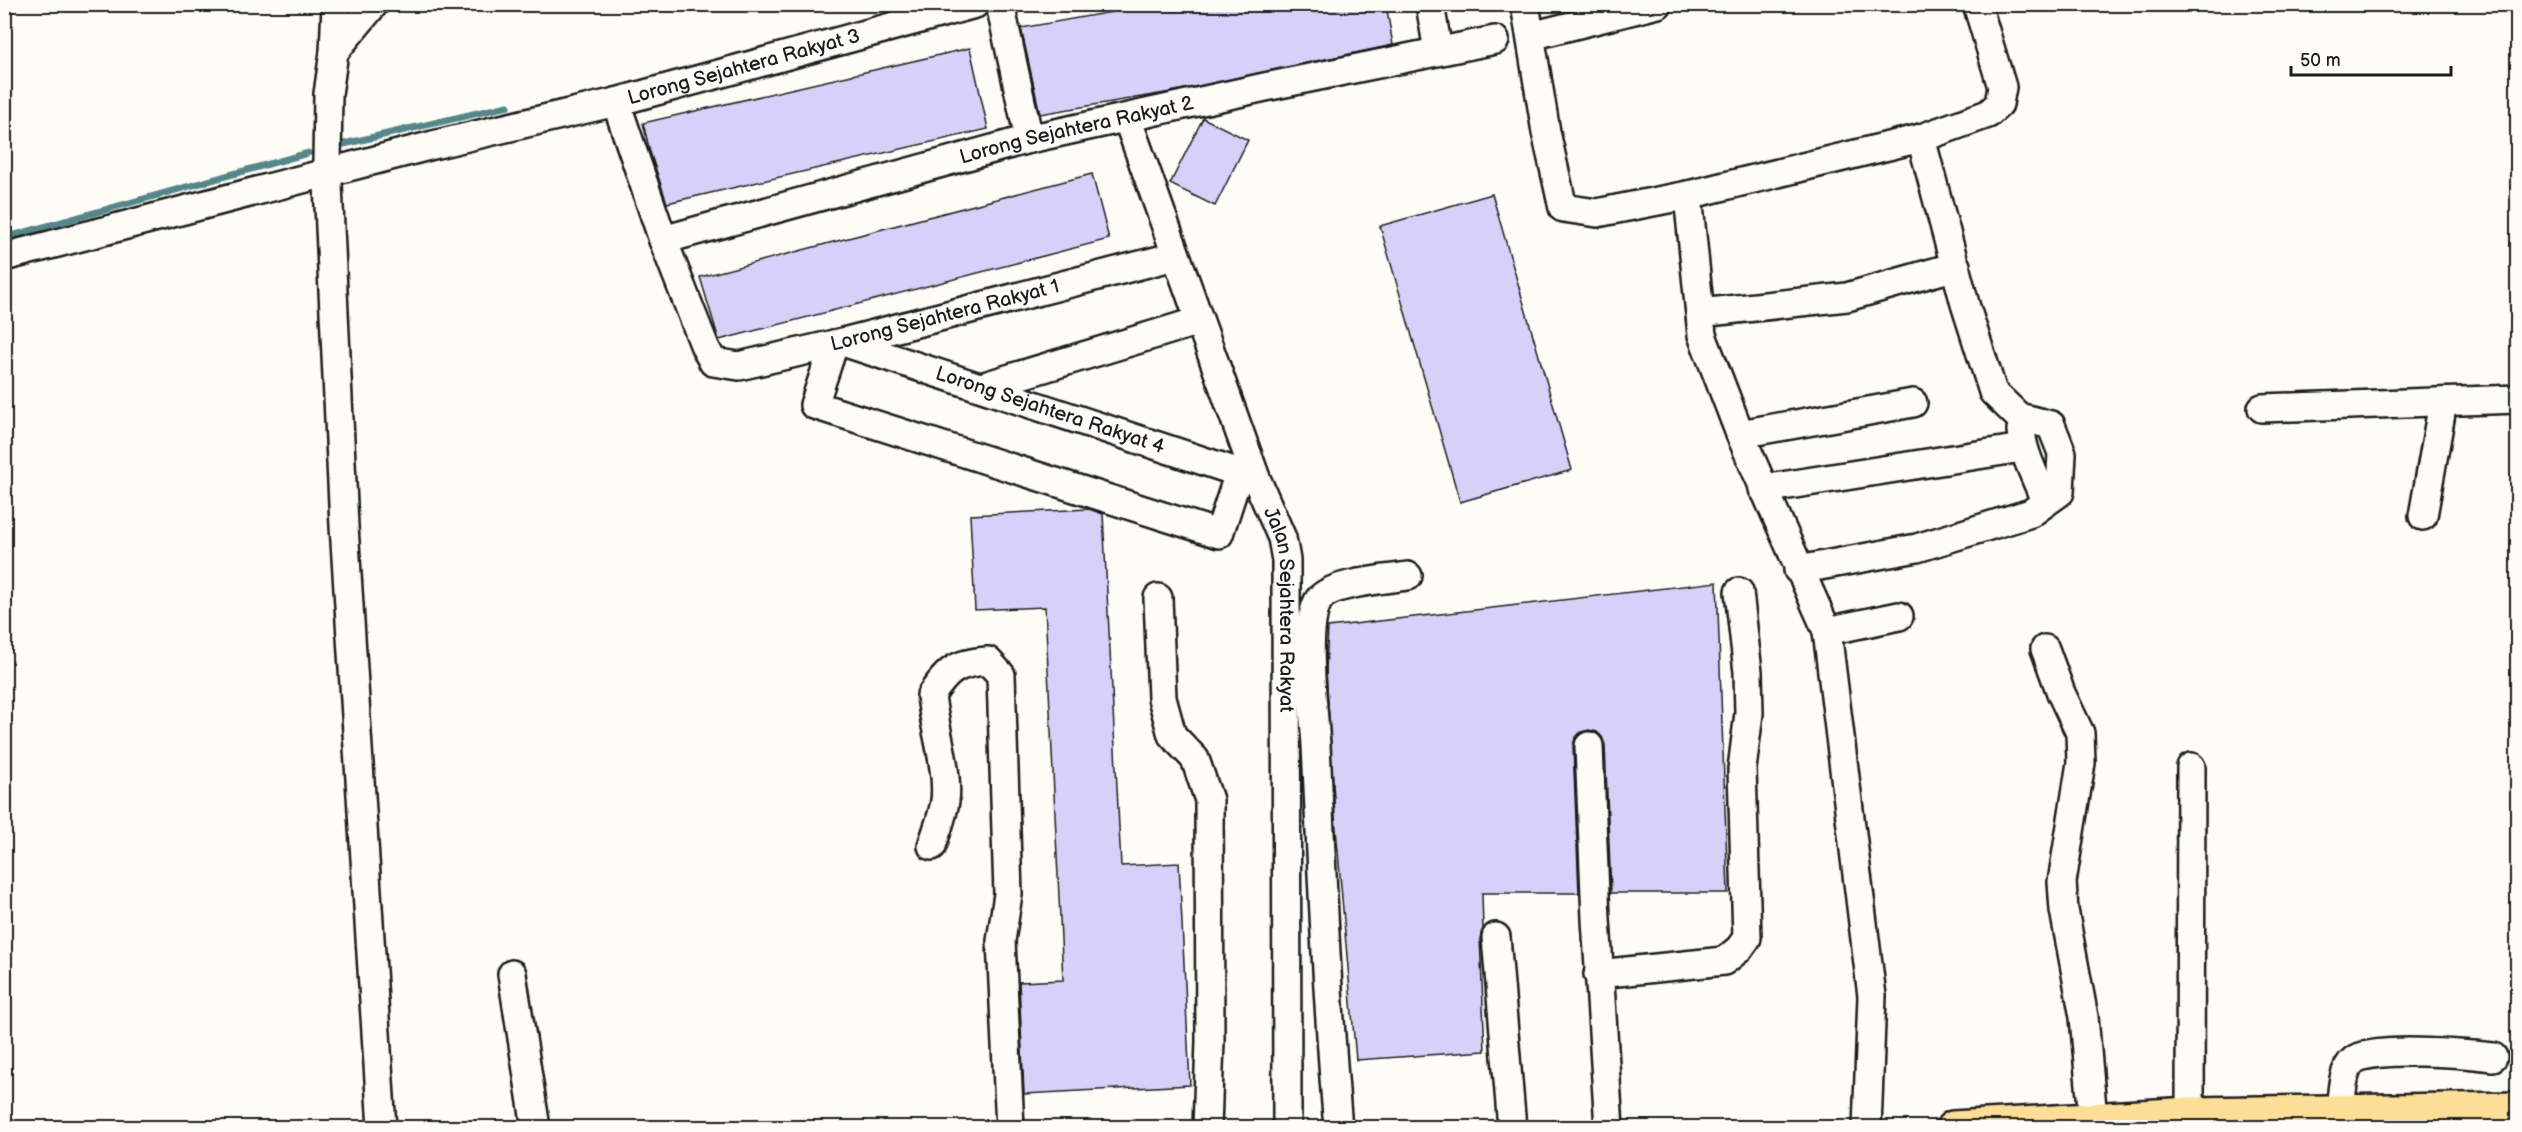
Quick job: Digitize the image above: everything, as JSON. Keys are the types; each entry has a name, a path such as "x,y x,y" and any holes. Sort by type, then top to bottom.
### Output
{"main road":[{"path":"1953,1128 2093,1119 2211,1119 2517,1109"}],"street":[{"path":"336,4 334,52 328,94 328,173 346,550 382,1128"},
{"path":"334,52 374,4"},
{"name":"Lorong Sejahtera Rakyat 3","path":"4,257 433,145 616,102 975,4"},
{"path":"1000,4 1029,139"},
{"path":"1430,4 1438,51"},
{"path":"1525,4 1546,132 1563,208 1597,213 1688,195 1921,138 1988,114 1999,104 2002,87 1977,4"},
{"path":"1531,36 1658,4"},
{"name":"Lorong Sejahtera Rakyat 2","path":"663,240 1029,139 1495,40"},
{"path":"616,102 663,240"},
{"name":"Jalan Sejahtera Rakyat","path":"1127,118 1199,321 1248,475 1281,538 1286,560 1287,1128"},
{"path":"1798,570 1917,548 2031,513 2060,492 2062,453 2051,425 2019,417 1993,392 1965,304 1921,138"},
{"path":"1688,195 1702,335 1763,489 1827,631 1872,996 1867,1128"},
{"name":"Lorong Sejahtera Rakyat 1","path":"663,240 713,362 739,366 839,343 1175,256"},
{"path":"1700,313 1847,297 1956,266"},
{"path":"981,387 1199,321"},
{"path":"839,343 814,405 1219,534 1248,475"},
{"name":"Lorong Sejahtera Rakyat 4","path":"839,343 1248,475"},
{"path":"2262,408 2517,399"},
{"path":"2423,516 2443,402"},
{"path":"1740,434 1913,404"},
{"path":"2019,417 2022,448 2036,475 2045,502"},
{"path":"1763,489 2022,448"},
{"path":"1338,1128 1318,792 1311,645 1312,615 1320,598 1344,585 1408,576"},
{"path":"1598,974 1724,961 1739,949 1747,938 1742,769 1749,712 1748,672 1740,592"},
{"path":"1158,598 1162,698 1172,735 1195,759 1209,800 1210,1030 1207,1128"},
{"path":"1827,631 1899,616"},
{"path":"2045,650 2079,734 2080,763 2062,882 2064,910 2085,1017 2093,1119"},
{"path":"932,846 945,802 946,776 934,723 931,695 943,677 965,662 988,661 1001,675 1008,894 1001,941 1010,1128"},
{"path":"1589,746 1598,974 1609,1128"},
{"path":"2191,768 2211,1119"},
{"path":"1496,937 1512,1128"},
{"path":"512,974 536,1128"},
{"path":"2340,1113 2345,1076 2352,1061 2363,1055 2434,1052 2493,1057"}],"building":[{"path":"1157,4 1386,4 1393,45 1171,92 1040,114 1021,28"},
{"path":"970,48 988,129 667,203 643,123"},
{"path":"1203,118 1248,140 1215,206 1170,184"},
{"path":"1092,174 1109,239 719,340 700,277"},
{"path":"1492,194 1572,470 1460,502 1380,226"},
{"path":"1089,509 1103,514 1121,866 1179,863 1190,1085 1024,1094 1019,982 1063,980 1045,607 975,610 970,515"},
{"path":"1717,582 1728,893 1611,893 1605,745 1597,732 1589,730 1581,732 1575,738 1573,747 1579,893 1482,893 1483,929 1480,938 1485,1051 1356,1060 1335,817 1326,670 1328,627"}],"waterway":[{"path":"344,144 508,106"},
{"path":"4,238 308,153"}]}
